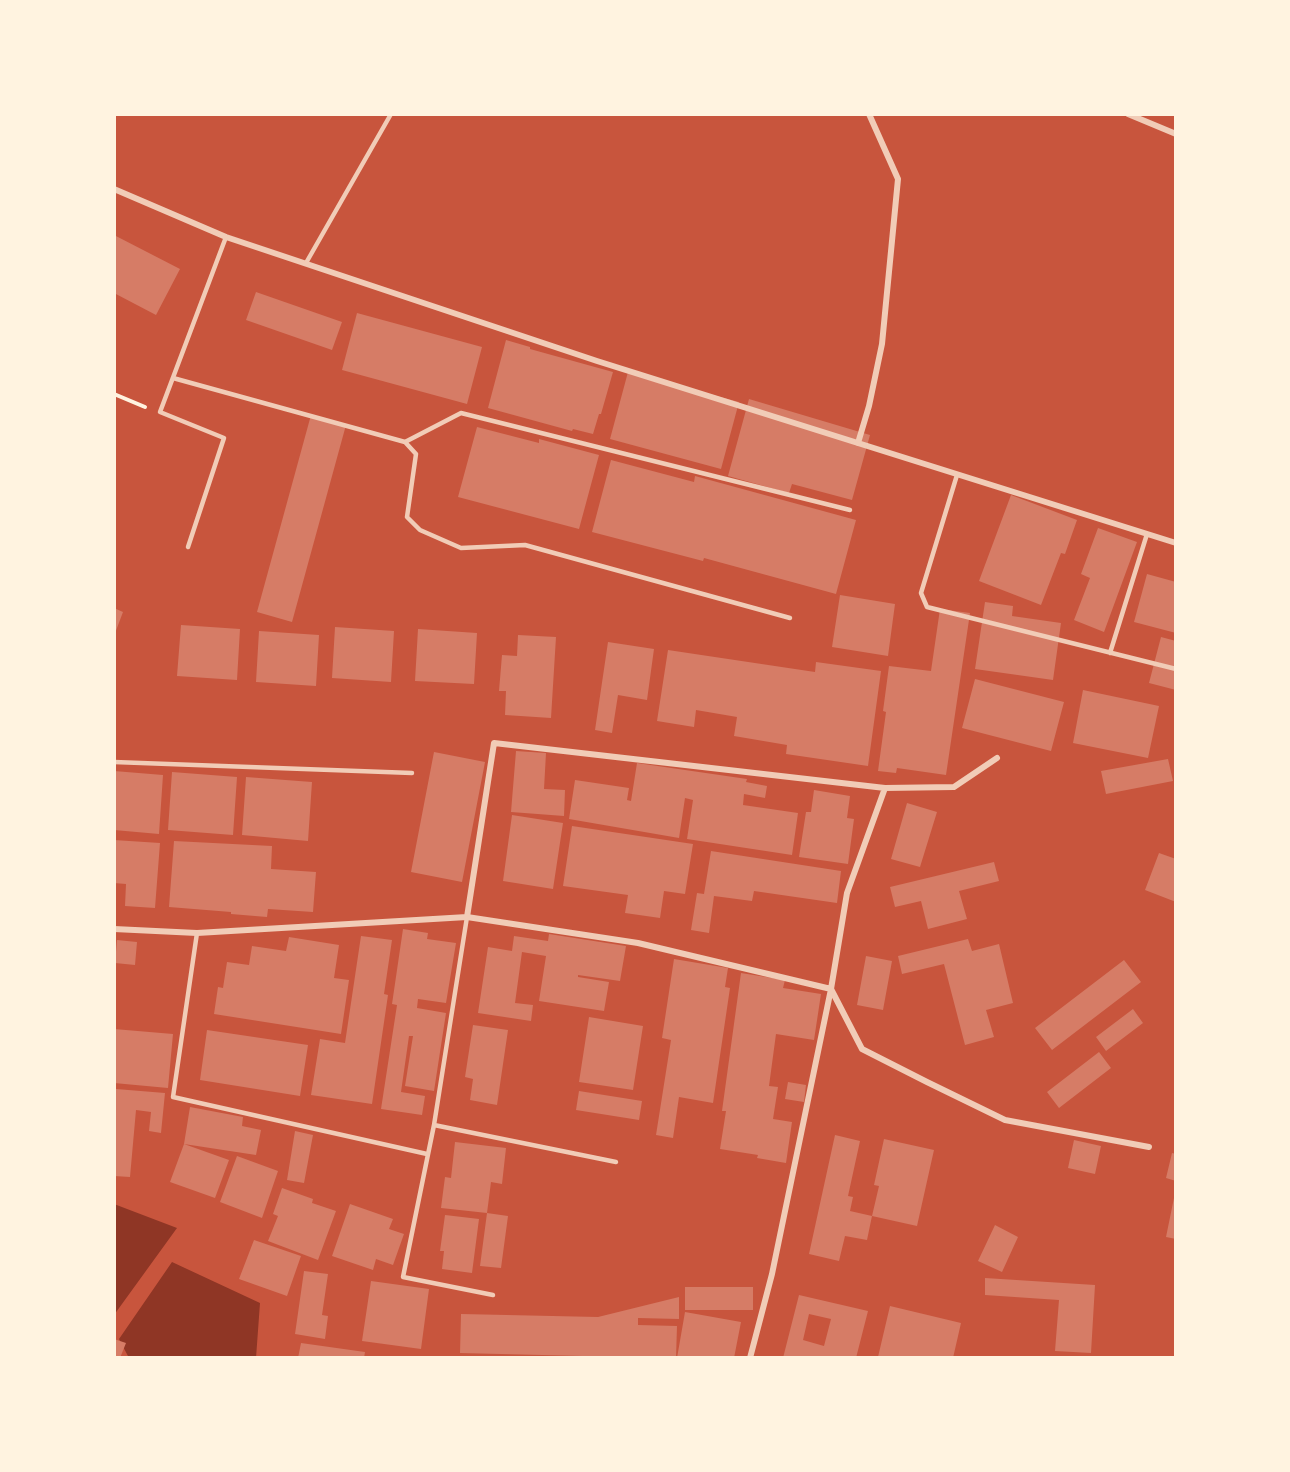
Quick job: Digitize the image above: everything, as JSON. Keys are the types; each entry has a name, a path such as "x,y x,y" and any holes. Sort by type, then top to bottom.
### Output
{"street":[{"path":"858,443 870,406 882,344 898,179 869,114"},
{"path":"1128,114 1176,134"},
{"path":"114,189 226,237 597,361 1176,543"},
{"path":"467,917 494,743 885,788 954,788 997,758"},
{"path":"750,1358 772,1274 831,988 847,893 885,788"},
{"path":"114,930 197,933 467,917 638,943 831,988 862,1049 905,1071 1005,1120 1149,1147"}],"lane":[{"path":"306,263 391,114"},
{"path":"188,547 225,438 160,412 226,237"},
{"path":"173,378 405,442 416,454 407,517 420,530 461,548 525,545 790,618"},
{"path":"405,442 461,413 850,510"},
{"path":"957,475 921,593 927,607 1176,669"},
{"path":"1110,653 1147,534"},
{"path":"114,762 412,773"},
{"path":"467,917 434,1125 403,1277 493,1295"},
{"path":"197,933 173,1097 427,1154"},
{"path":"434,1125 616,1162"}],"path":[{"path":"114,394 160,412"}],"shaded area":[{"path":"114,1204 177,1228 114,1315"},
{"path":"172,1262 260,1303 256,1358 129,1358 119,1339"}],"building":[{"path":"114,235 180,269 156,315 114,293"},
{"path":"256,292 342,322 332,350 246,320"},
{"path":"357,313 482,347 467,404 342,370"},
{"path":"506,340 613,372 593,434 573,429 572,431 488,408"},
{"path":"628,372 739,402 721,469 610,439"},
{"path":"749,399 870,435 852,500 792,484 789,493 728,476"},
{"path":"311,415 346,425 292,622 257,612"},
{"path":"477,427 539,443 539,439 599,455 579,529 458,497"},
{"path":"611,460 694,482 695,476 856,520 836,594 704,558 703,561 592,532"},
{"path":"1011,495 1077,520 1065,554 1061,553 1041,605 979,581"},
{"path":"1098,528 1137,542 1104,632 1074,620 1090,578 1081,574"},
{"path":"1147,574 1176,582 1176,633 1134,622"},
{"path":"840,595 895,604 888,656 832,647"},
{"path":"985,602 1013,606 1012,616 1061,623 1053,680 975,669"},
{"path":"114,608 123,612 114,636"},
{"path":"940,609 970,613 946,775 897,768 896,773 878,771 886,712 883,711 889,666 931,671"},
{"path":"181,625 240,629 237,680 177,676"},
{"path":"335,627 394,631 391,682 332,678"},
{"path":"418,629 477,633 474,684 415,681"},
{"path":"259,631 319,635 316,686 256,682"},
{"path":"518,635 556,637 551,718 505,715 506,691 499,691 502,655 517,656"},
{"path":"1161,637 1176,641 1176,690 1149,683"},
{"path":"608,642 654,649 647,700 618,695 612,733 595,730"},
{"path":"668,650 815,672 816,662 881,671 868,766 786,754 787,745 734,736 737,717 696,710 694,727 657,721"},
{"path":"975,679 1064,702 1051,751 962,728"},
{"path":"1083,690 1159,706 1148,758 1073,743"},
{"path":"516,751 546,753 544,789 565,790 564,816 511,812"},
{"path":"434,752 485,762 462,882 411,872"},
{"path":"1168,759 1173,781 1106,794 1101,771"},
{"path":"637,763 747,779 746,782 767,786 765,798 744,794 743,805 798,813 792,855 687,839 693,800 685,798 679,838 569,819 575,780 629,788 627,800 631,801"},
{"path":"114,771 163,775 159,834 114,830"},
{"path":"172,772 237,777 233,835 168,830"},
{"path":"246,777 312,782 308,841 242,835"},
{"path":"814,790 850,796 847,818 854,819 848,864 799,857 806,812 811,812"},
{"path":"907,803 937,812 920,867 891,859"},
{"path":"512,815 563,823 553,889 503,881"},
{"path":"572,826 693,844 685,894 664,891 660,918 625,913 628,895 563,886"},
{"path":"114,840 160,843 155,908 125,906 126,884 114,883"},
{"path":"174,841 272,846 271,869 316,872 313,912 268,909 267,917 169,907"},
{"path":"711,851 841,871 837,903 754,891 752,901 714,896 709,933 691,930 697,893 704,894"},
{"path":"1159,853 1176,859 1176,902 1145,890"},
{"path":"994,862 999,881 959,891 967,919 928,929 921,901 895,907 890,887"},
{"path":"403,929 428,933 427,939 456,943 446,1003 418,999 417,1008 446,1013 434,1091 405,1086 413,1036 409,1036 401,1092 425,1096 422,1115 381,1109 397,1005 392,1004"},
{"path":"549,934 626,946 620,981 578,975 578,977 609,982 604,1011 539,1001 546,956 522,952 515,1003 533,1005 531,1021 478,1013 488,947 512,951 514,936 548,941"},
{"path":"361,936 392,940 384,994 388,995 372,1104 311,1095 320,1039 345,1043"},
{"path":"289,937 339,945 334,978 349,980 341,1034 214,1014 218,987 223,988 227,962 249,965 252,946 286,951"},
{"path":"968,939 972,951 999,944 1013,1003 986,1010 994,1037 965,1045 944,964 902,974 898,956"},
{"path":"117,940 137,942 135,965 115,963"},
{"path":"866,956 892,961 883,1010 857,1005"},
{"path":"674,959 728,968 725,987 730,988 713,1103 679,1097 673,1138 656,1135 671,1040 662,1038"},
{"path":"1124,960 1141,982 1052,1050 1035,1028"},
{"path":"741,973 785,980 783,988 821,994 814,1040 776,1034 769,1086 778,1087 773,1119 792,1122 786,1163 757,1158 758,1155 720,1149 726,1111 722,1111"},
{"path":"1133,1009 1143,1023 1106,1051 1096,1037"},
{"path":"589,1017 643,1026 633,1090 579,1082"},
{"path":"473,1025 508,1030 497,1105 470,1100 473,1079 465,1077"},
{"path":"114,1029 173,1034 168,1088 114,1083"},
{"path":"207,1030 308,1045 300,1096 200,1080"},
{"path":"1099,1052 1111,1068 1059,1108 1047,1092"},
{"path":"788,1082 806,1085 804,1102 785,1099"},
{"path":"116,1089 165,1093 161,1133 149,1131 151,1112 136,1110 130,1177 114,1176"},
{"path":"579,1091 642,1101 639,1120 576,1110"},
{"path":"190,1107 243,1117 242,1126 261,1130 256,1155 184,1144"},
{"path":"295,1131 313,1135 304,1183 287,1180"},
{"path":"835,1135 860,1141 848,1196 853,1197 850,1211 872,1216 867,1240 845,1236 839,1261 809,1254"},
{"path":"884,1139 934,1150 917,1226 872,1216 879,1186 874,1185"},
{"path":"1074,1140 1101,1146 1095,1174 1068,1168"},
{"path":"455,1142 506,1148 502,1184 491,1182 487,1213 441,1208 445,1177 451,1178"},
{"path":"184,1144 229,1160 215,1198 170,1182"},
{"path":"1172,1153 1176,1154 1176,1181 1166,1178"},
{"path":"237,1156 278,1171 262,1218 220,1202"},
{"path":"282,1188 313,1199 312,1203 336,1211 318,1260 268,1241 278,1216 273,1214"},
{"path":"1176,1193 1176,1239 1166,1237"},
{"path":"350,1204 393,1219 389,1229 404,1234 393,1265 376,1259 373,1270 332,1256"},
{"path":"487,1213 508,1216 501,1268 480,1266"},
{"path":"445,1215 479,1219 472,1273 442,1269 444,1251 440,1251"},
{"path":"995,1225 1018,1237 1002,1272 978,1261"},
{"path":"254,1240 301,1256 287,1296 239,1279"},
{"path":"304,1271 328,1274 322,1315 328,1316 325,1339 295,1334"},
{"path":"985,1278 1095,1285 1091,1353 1055,1351 1059,1300 985,1295"},
{"path":"371,1281 429,1289 421,1349 362,1341"},
{"path":"685,1287 753,1287 753,1310 685,1310"},
{"path":"799,1295 868,1311 856,1358 783,1358","holes":["809,1314 831,1319 824,1346 803,1340"]},
{"path":"679,1297 679,1319 638,1318 638,1325 677,1326 676,1358 582,1358 582,1356 460,1353 461,1314 598,1317"},
{"path":"890,1306 961,1323 953,1358 878,1357"},
{"path":"685,1312 741,1322 734,1358 677,1358"},
{"path":"114,1339 126,1343 120,1358 114,1358"},
{"path":"301,1343 365,1352 364,1358 298,1358"}]}
